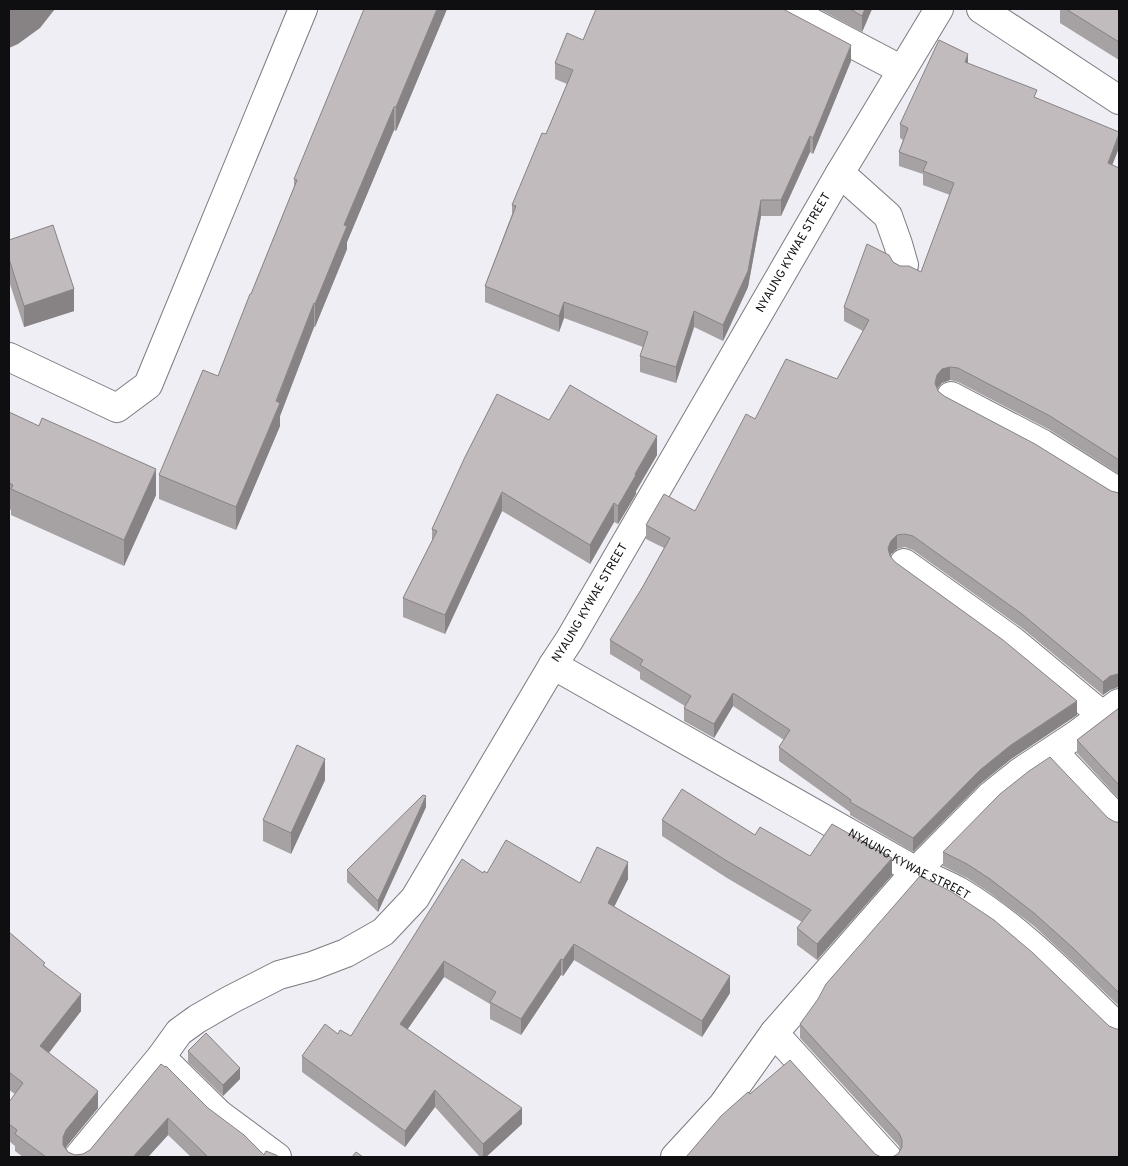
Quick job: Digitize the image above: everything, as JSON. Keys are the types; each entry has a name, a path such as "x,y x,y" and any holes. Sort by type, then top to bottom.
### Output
{"street":[{"path":"9,357 117,408 148,385 303,9"},
{"path":"786,9 902,70"},
{"name":"NYAUNG KYWAE STREET","path":"939,9 840,174 570,639 553,665 916,870 960,892 1000,920 1036,949 1119,1028"},
{"path":"981,9 1119,100"},
{"path":"840,174 888,216 904,265"},
{"path":"951,396 1043,444 1119,492"},
{"path":"675,1157 722,1106 774,1033 916,870 990,796 1020,772 1054,751 1111,709 904,563"},
{"path":"78,1157 161,1057 179,1032 230,1000 279,975 312,966 346,953 383,932 415,898 553,665"},
{"path":"1054,751 1119,820"},
{"path":"774,1033 887,1157"},
{"path":"161,1057 219,1114 277,1157"}],"building":[{"path":"364,9 437,9 344,225 347,226 314,303 276,401 280,403 236,507 159,475 203,370 218,376 297,180 294,179"},
{"path":"596,9 783,9 851,45 813,138 810,136 781,200 761,200 748,271 723,325 694,311 676,367 640,356 648,332 564,302 559,316 485,286 516,206 512,205 542,133 546,134 573,70 555,63 567,33 583,40"},
{"path":"850,9 865,9 862,16"},
{"path":"1066,9 1119,9 1119,42"},
{"path":"939,40 968,54 965,62 1037,90 1034,97 1119,132 1108,163 1119,168 1119,460 1050,416 958,368 942,369 937,375 935,383 938,391 944,396 1035,444 1111,491 1119,493 1119,674 1110,676 1103,682 1022,614 913,536 897,535 891,541 888,548 890,556 895,562 1003,640 1077,701 1011,745 980,770 913,838 850,802 851,800 779,747 790,730 733,693 714,724 684,708 691,696 640,665 643,660 610,640 670,538 646,525 664,494 695,511 746,414 755,419 786,359 837,379 869,320 844,307 867,244 889,255 893,262 900,266 909,266 921,272 954,183 923,171 927,162 899,152 908,128 900,124"},
{"path":"53,225 74,289 24,306 9,259 9,240"},
{"path":"570,385 657,436 618,506 614,503 590,545 502,492 445,615 403,598 437,531 432,529 465,457 497,394 549,420"},
{"path":"9,412 39,426 42,418 156,469 124,540 11,489 13,485 9,483"},
{"path":"1119,708 1119,785 1077,740"},
{"path":"297,745 325,759 291,833 263,820"},
{"path":"1050,757 1108,818 1119,822 1119,993 1034,913 990,879 967,864 943,852 1000,794"},
{"path":"682,789 755,835 760,827 810,856 832,824 892,858 817,944 797,928 811,910 662,820"},
{"path":"423,795 426,796 378,901 347,870"},
{"path":"506,840 580,883 597,847 628,862 608,903 730,976 702,1021 574,944 563,960 561,959 521,1019 490,1002 496,992 444,961 400,1024 522,1108 483,1144 435,1090 405,1131 302,1056 325,1024 338,1034 340,1030 351,1036 462,859 483,873 484,871 487,873"},
{"path":"920,876 952,892 994,920 1033,953 1109,1026 1119,1029 1119,1157 892,1157 898,1154 902,1147 899,1133 800,1024 826,984"},
{"path":"9,932 45,963 43,965 81,994 40,1046 98,1091 66,1130 63,1137 63,1145 68,1152 75,1155 83,1154 90,1150 161,1064 166,1066 208,1108 244,1135 264,1155 266,1151 279,1157 208,1157 168,1118 133,1157 46,1157 15,1134 17,1130 9,1124 9,1102 23,1083 9,1072"},
{"path":"206,1033 240,1068 223,1085 188,1051"},
{"path":"790,1060 875,1154 881,1157 686,1157 721,1116 748,1092 750,1094"},
{"path":"356,1152 363,1157 352,1157"}]}
